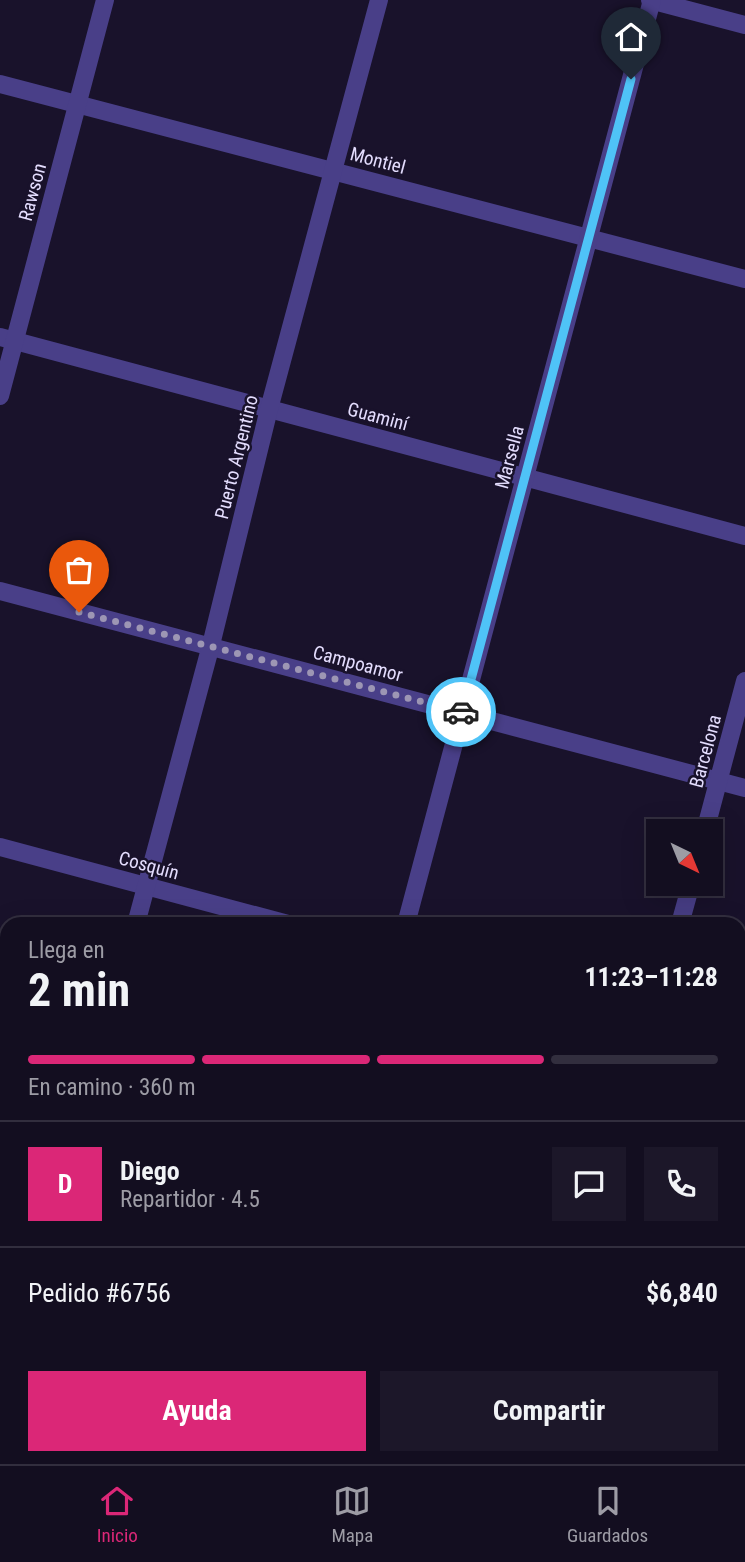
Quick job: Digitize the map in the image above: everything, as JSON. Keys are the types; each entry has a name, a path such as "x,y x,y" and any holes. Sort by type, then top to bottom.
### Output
{"street":[{"name":"Rawson","path":"0,396 7,339 105,0"},
{"name":"Puerto Argentino","path":"138,917 379,0"},
{"path":"651,0 745,25"},
{"name":"Marsella","path":"408,917 651,0"},
{"name":"Montiel","path":"0,84 745,279"},
{"name":"Guaminí","path":"7,339 745,536"},
{"name":"Campoamor","path":"0,591 745,788"},
{"name":"Barcelona","path":"708,819 745,681"},
{"name":"Cosquín","path":"0,847 262,917"},
{"path":"682,917 688,896"}],"way so far":[{"path":"79,612 461,712"}],"route":[{"path":"461,712 631,79"}]}
